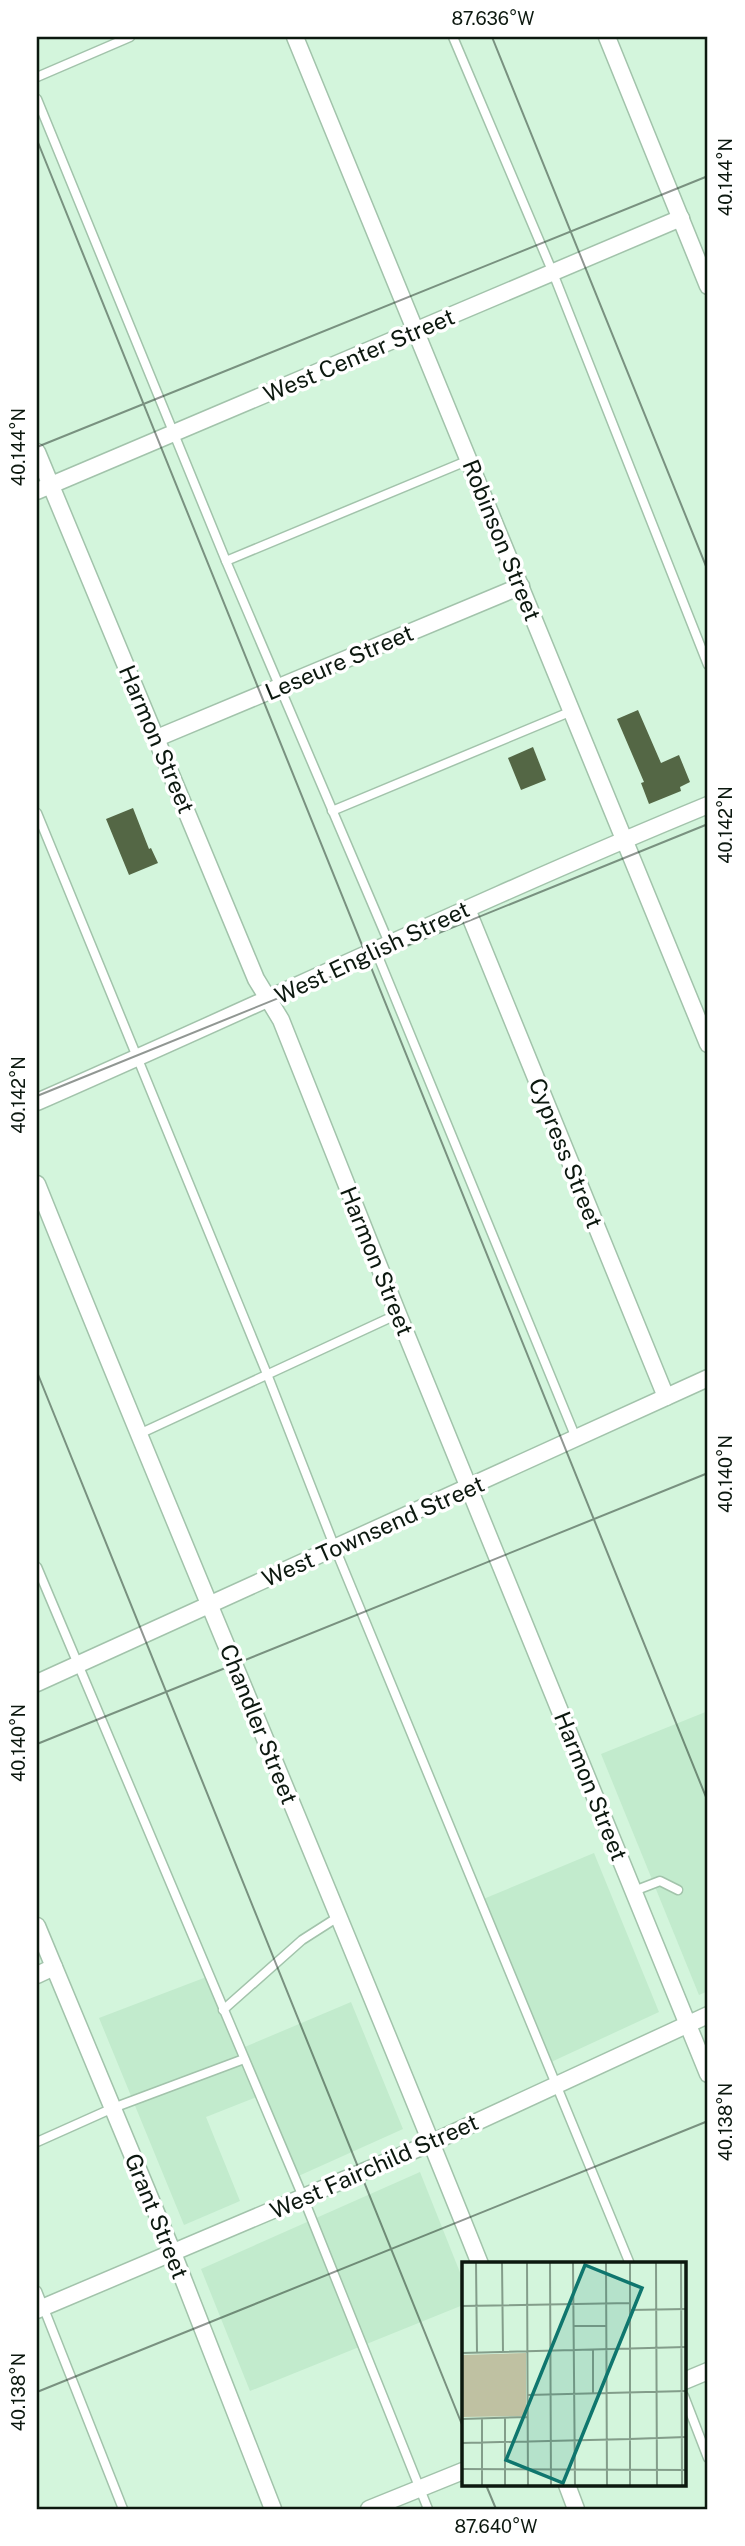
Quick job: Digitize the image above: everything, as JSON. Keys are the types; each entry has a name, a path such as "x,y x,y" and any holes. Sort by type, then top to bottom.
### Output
{"street":[{"name":"Robinson Street","path":"295,37 708,1044"},
{"path":"607,37 708,286"},
{"name":"West Center Street","path":"44,488 681,218"},
{"name":"Harmon Street","path":"37,452 44,488 157,738 256,979 281,1020 708,2074"},
{"name":"Leseure Street","path":"157,738 521,586"},
{"name":"West English Street","path":"37,1102 382,946 708,805"},
{"name":"Cypress Street","path":"467,909 666,1397"},
{"name":"Chandler Street","path":"37,1184 137,1435 211,1606 479,2262"},
{"name":"West Townsend Street","path":"37,1683 708,1378"},
{"name":"Grant Street","path":"37,1926 173,2253 273,2509"},
{"path":"37,1975 54,1967"},
{"name":"West Fairchild Street","path":"40,2309 431,2143 708,2015"},
{"path":"686,2380 708,2371"},
{"path":"369,2509 462,2471"},
{"path":"567,2486 576,2509"}],"lane":[{"path":"37,77 130,37"},
{"path":"453,37 553,273 708,665"},
{"path":"37,99 226,561 332,811 382,946 576,1438"},
{"path":"226,561 469,460"},
{"path":"332,811 572,711"},
{"path":"37,813 139,1058 335,1548 629,2262"},
{"path":"137,1435 398,1314"},
{"path":"37,1567 303,2197 428,2509"},
{"path":"634,1891 660,1881 678,1890"},
{"path":"223,2010 302,1940 338,1917"},
{"path":"37,2142 113,2108 244,2059"},
{"path":"37,2291 40,2309 123,2509"},
{"path":"686,2401 708,2458"}],"shaded area":[{"path":"708,1711 708,1991 699,1995 601,1754"},
{"path":"594,1853 659,2012 549,2063 481,1900"},
{"path":"209,1976 240,2049 351,2002 403,2129 294,2178 259,2096 206,2117 240,2201 184,2225 99,2018"},
{"path":"420,2172 462,2277 462,2305 250,2391 201,2269"}],"building":[{"path":"638,710 661,763 679,755 690,782 680,787 681,791 649,804 641,783 644,782 617,719"},
{"path":"533,747 546,780 521,790 508,758"},
{"path":"133,808 149,849 151,848 158,863 129,875 106,819"}]}
